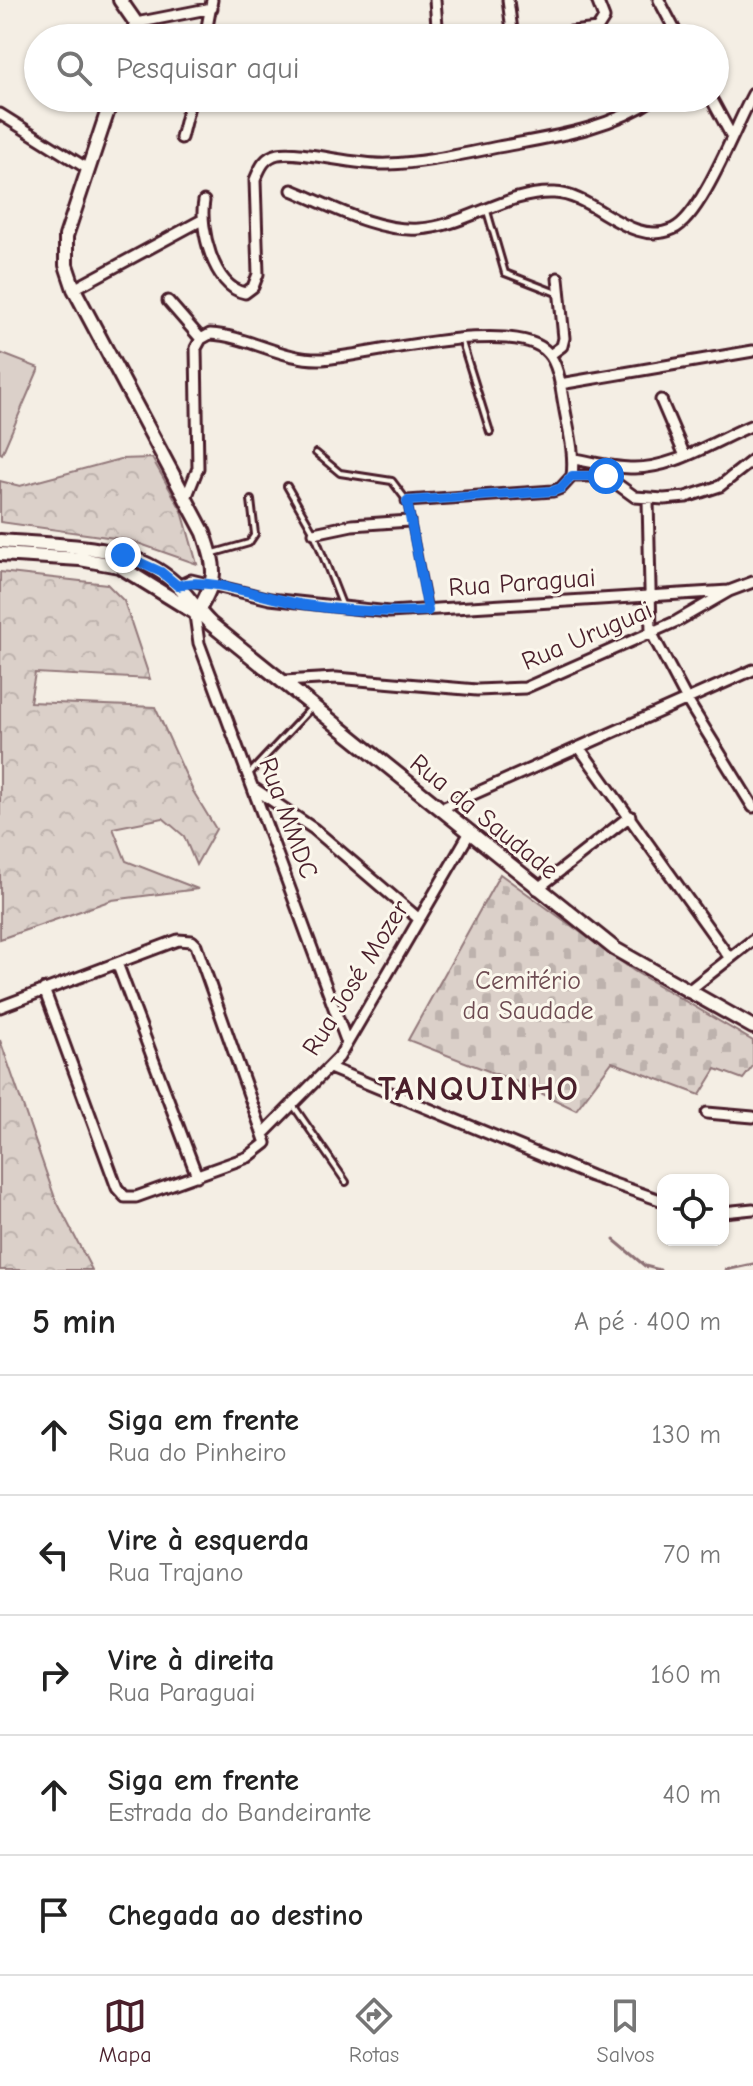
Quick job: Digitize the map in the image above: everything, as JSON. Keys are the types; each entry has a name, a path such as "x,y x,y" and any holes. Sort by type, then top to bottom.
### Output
{"main road":[{"path":"120,0 136,23"},
{"path":"107,112 64,251 74,289 186,498 211,553 215,571 213,585 199,613"},
{"path":"0,541 123,555 161,572 178,586 199,613"},
{"path":"0,554 80,559 119,566 199,613"},
{"name":"Rua da Saudade","path":"199,613 615,949 753,1027"}],"street":[{"path":"435,0 437,24"},
{"path":"508,0 511,24"},
{"path":"597,0 604,18 600,24"},
{"path":"659,0 672,24"},
{"path":"136,23 212,4 208,24"},
{"path":"292,190 391,228 421,229 532,194 559,193 640,231 674,228 696,210 753,94"},
{"path":"181,138 188,112"},
{"path":"204,201 200,221 223,278 233,288 245,293 257,282 258,274 255,180 263,161 270,157 288,154 346,163 388,164 437,159 588,129 631,112"},
{"path":"719,112 731,135"},
{"path":"0,114 88,169"},
{"path":"74,289 200,221"},
{"path":"550,355 562,346 564,338 558,278"},
{"path":"168,301 201,339"},
{"path":"186,498 198,468 194,379 196,348 201,339 220,335 286,354 322,359 416,342 461,339 524,341 541,345 550,355 560,384 574,459 572,476 561,488 553,491 407,501"},
{"path":"560,384 753,351"},
{"path":"661,400 685,456"},
{"path":"574,459 628,469 647,468 685,456 753,425"},
{"path":"572,476 606,476 635,497 648,500 701,493 720,486 753,460"},
{"path":"648,500 651,632 687,700 753,807"},
{"path":"314,533 344,526 409,521"},
{"name":"Rua Paraguai","path":"178,586 191,580 270,599 344,610 428,611 649,597 685,591 729,591"},
{"name":"Rua Uruguai","path":"284,681 336,678 477,690 525,688 753,582"},
{"name":"Rua MMDC","path":"199,613 199,643 347,1043"},
{"path":"440,809 753,670"},
{"path":"579,747 729,957"},
{"path":"255,789 314,829 419,919"},
{"path":"537,889 630,816"},
{"name":"Rua José Mozer","path":"197,1176 248,1157 266,1143 264,1133 330,1068 469,834"},
{"path":"0,1007 178,940 196,945 264,1133"},
{"path":"687,992 753,940"},
{"path":"44,989 117,1188 125,1197 136,1197 197,1176 117,963"},
{"path":"330,1068 591,1176 657,1199"},
{"path":"707,1113 753,1117"},
{"path":"729,1211 753,1209"}],"lane":[{"path":"486,209 505,273 559,294"},
{"path":"461,339 490,432"},
{"path":"316,453 340,473 392,481 407,501 428,611"},
{"path":"287,486 314,533 344,610"},
{"path":"211,553 249,543 255,534 251,500"},
{"path":"249,774 313,706"},
{"path":"293,1105 346,1182"}],"green space":[{"path":"0,353 39,368 2,454 0,453"},
{"path":"152,458 182,511 197,564 129,540 0,522 0,481 20,486 120,459"},
{"path":"0,572 107,584 124,601 150,679 35,673 30,702 155,707 193,791 216,829 196,865 184,836 163,818 113,828 126,861 198,889 112,900 0,939"},
{"name":"Cemitério da Saudade","path":"500,874 634,971 753,1041 753,1066 743,1079 716,1069 700,1095 612,1062 576,1110 522,1084 408,1040"},
{"path":"0,1040 55,1198 92,1270 0,1270"}],"waterway":[{"path":"614,1240 645,1266 660,1270"},
{"path":"726,1270 753,1264"}],"district":[{"name":"TANQUINHO","path":"479,1089"}],"route":[{"path":"123,555 161,572 178,586 191,580 270,599 344,610 428,611 407,501 553,491 568,483 572,476 606,476"}]}
